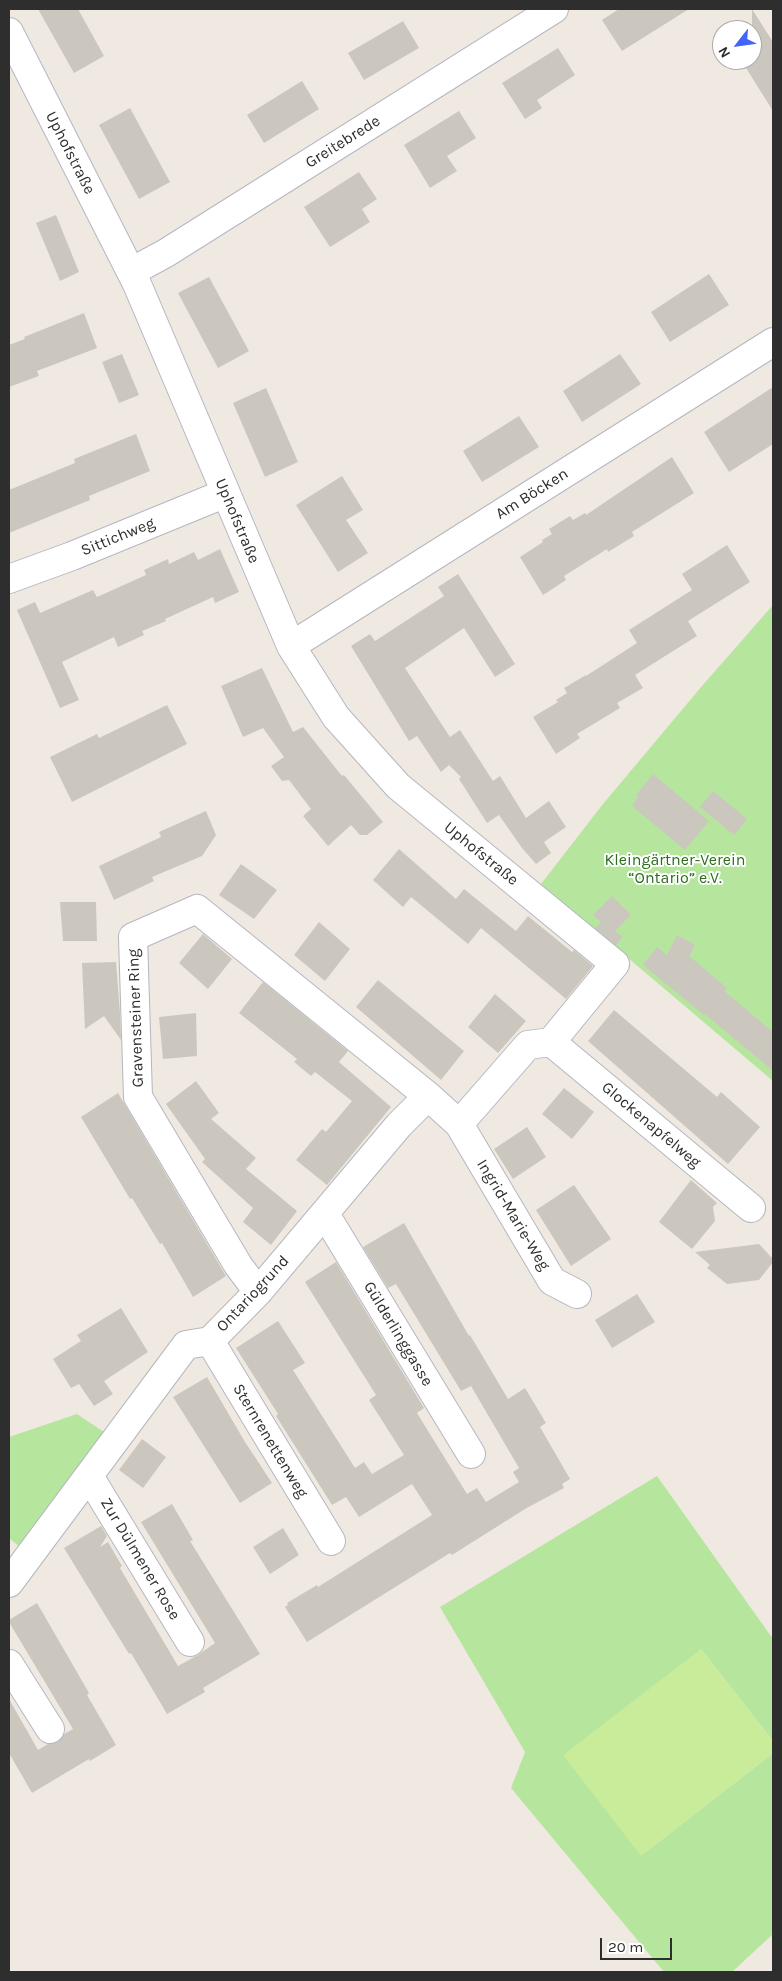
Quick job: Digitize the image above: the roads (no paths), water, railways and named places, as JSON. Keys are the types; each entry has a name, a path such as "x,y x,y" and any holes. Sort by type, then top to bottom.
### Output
{"street":[{"name":"Greitebrede","path":"131,272 166,253 554,9"},
{"name":"Uphofstraße","path":"9,32 131,272 291,646 336,716 398,786 615,964 551,1042"},
{"name":"Am Böcken","path":"291,646 773,342"},
{"name":"Sittichweg","path":"9,579 72,556 226,493"},
{"name":"Gravensteiner Ring","path":"258,1292 238,1265 138,1098 133,937 197,910 428,1096 458,1124"},
{"path":"458,1124 528,1045 551,1042"},
{"name":"Glockenapfelweg","path":"551,1042 752,1208"},
{"name":"Ontariogrund","path":"9,1583 186,1345 210,1341 258,1292 399,1125 428,1096"},
{"name":"Ingrid-Marie-Weg","path":"458,1124 552,1281 577,1294"},
{"name":"Gülderlinggasse","path":"325,1214 471,1454"},
{"name":"Sternrenettenweg","path":"210,1341 331,1541"},
{"name":"Zur Dülmener Rose","path":"90,1476 190,1642"},
{"path":"9,1664 50,1729"}],"park label":[{"name":"Kleingärtner-Verein “Ontario” e.V.","path":"675,869"}]}
